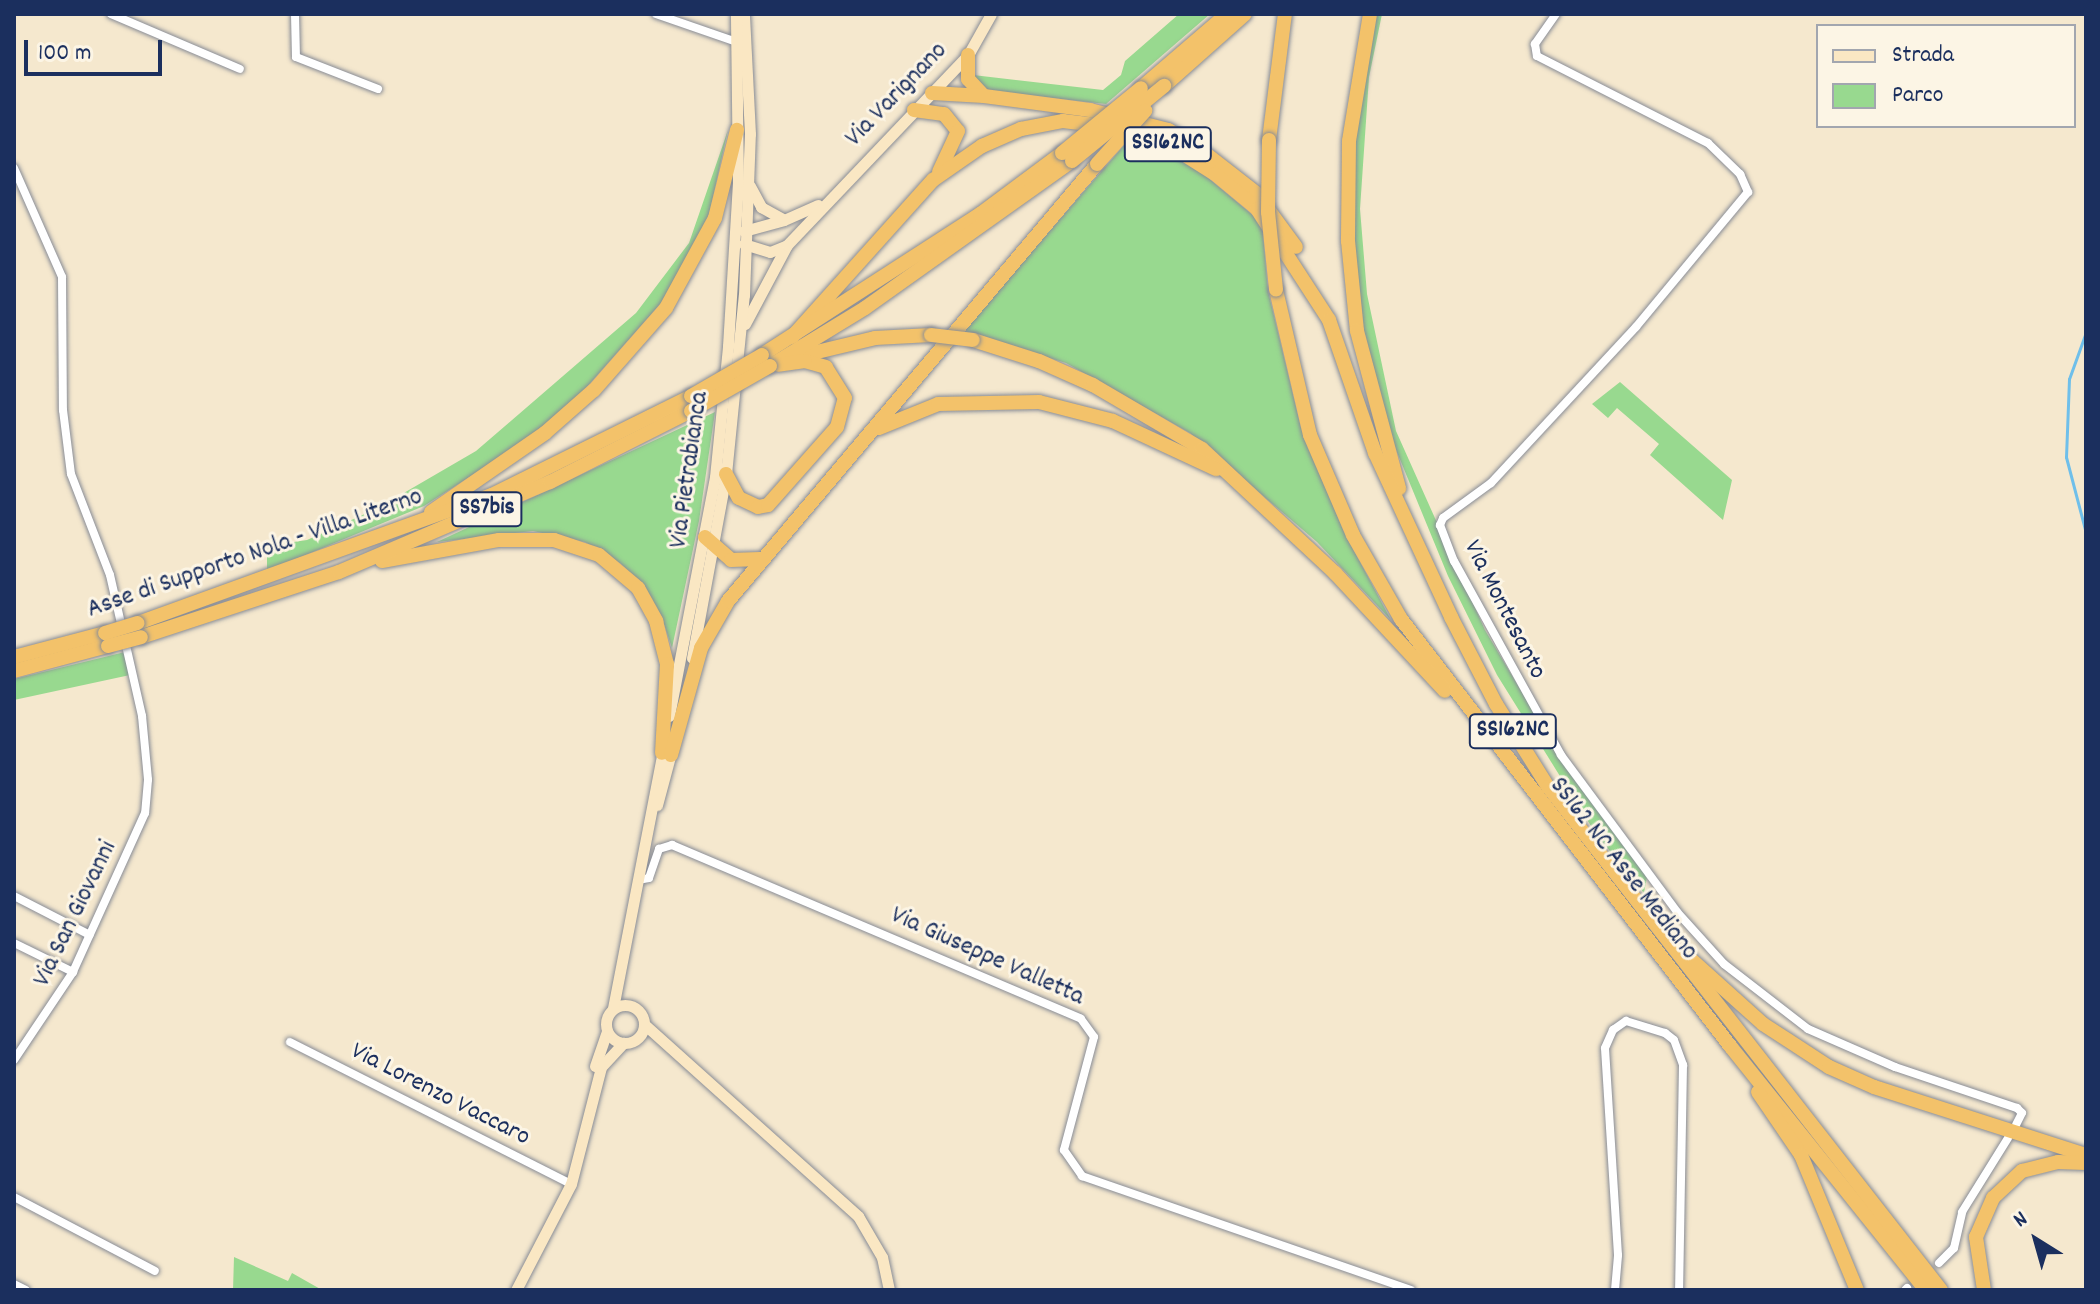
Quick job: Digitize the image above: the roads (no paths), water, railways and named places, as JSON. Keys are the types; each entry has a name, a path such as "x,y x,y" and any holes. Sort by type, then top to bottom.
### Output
{"highway":[{"name":"Asse di Supporto Nola - Villa Literno","path":"766,361 792,337 1067,157 1227,14"},
{"name":"Asse di Supporto Nola - Villa Literno","path":"14,671 106,639 236,609 277,596 550,482 891,290 1164,86 1245,14"},
{"path":"1285,14 1269,140 1268,212 1276,290 1310,435 1353,535 1401,619 1477,721"},
{"path":"1370,14 1349,141 1348,241 1357,331 1409,527"},
{"path":"968,55 968,79 984,96"},
{"path":"666,754 701,648 760,559 872,432 1164,86"},
{"path":"932,93 984,96 1090,110 1168,130 1192,143 1236,174 1275,214 1315,280 1329,320"},
{"path":"914,110 944,114 958,131 957,143 933,180"},
{"name":"SS162NC","path":"792,337 933,180 982,146 1021,129 1063,121 1146,134 1215,174 1257,209 1329,320 1375,453 1496,704 1548,787 1648,917"},
{"path":"380,539 508,462 622,360 693,266 715,218 737,130"},
{"path":"766,361 823,347 931,335 973,340 1093,385 1160,422 1239,481 1477,721"},
{"path":"726,474 739,498 758,507 768,505 837,427 845,398 826,367 805,361 766,361"},
{"path":"872,432 938,404 1039,402 1113,421 1239,481"},
{"name":"Asse di Supporto Nola - Villa Literno","path":"139,630 234,590 380,539 492,495 691,403"},
{"path":"339,572 433,548 499,540 554,540 599,555 638,588 656,621 667,664 666,754"},
{"path":"709,542 740,562 760,559"},
{"name":"Asse di Supporto Nola - Villa Literno","path":"14,657 106,639"},
{"name":"SS162 NC Asse Mediano","path":"1477,721 1731,1047"},
{"path":"1648,917 1732,999 1829,1067 1874,1087 2086,1155"},
{"path":"1648,917 1941,1290"},
{"path":"1731,1047 1801,1155 1857,1290"},
{"path":"1731,1047 1926,1290"},
{"path":"1984,1290 1976,1237 1993,1198 2022,1171 2058,1162 2086,1163"}],"main road":[{"name":"Via Pietrabianca","path":"736,14 742,232"},
{"name":"Via Pietrabianca","path":"709,542 749,183 744,14"},
{"name":"Via Varignano","path":"740,335 787,245 825,200 968,55 991,14"},
{"path":"749,183 761,207 784,220"},
{"name":"Via Varignano","path":"742,232 784,220 825,200"},
{"path":"742,232 747,246 770,252 787,245"},
{"name":"Via Pietrabianca","path":"516,1290 571,1184 607,1032 606,1019 613,1008 709,542 726,474 747,246"},
{"path":"618,976 644,1024 660,1042 858,1216 882,1257 889,1290"},
{"path":"613,1008 636,1008"},
{"path":"635,1040 644,1024"},
{"path":"607,1032 623,1043 635,1040 660,1042"},
{"name":"Via Pietrabianca","path":"592,1094 606,1059 623,1043"}],"street":[{"path":"111,14 240,69"},
{"path":"295,14 296,57 378,89"},
{"path":"656,14 737,42"},
{"name":"Via Montesanto","path":"1556,14 1535,44 1537,56 1606,95 1696,135 1731,164 1748,192 1636,327 1491,483 1443,518 1440,525 1454,561 1561,755 1711,951 1755,992 1808,1029 1895,1067 2017,1108 2022,1113 2016,1125"},
{"name":"Via San Giovanni","path":"14,168 62,277 63,410 71,474 118,609 147,749 141,822 73,972 14,1060"},
{"name":"Via Giuseppe Valletta","path":"638,880 649,878 659,849 672,845 1081,1019 1094,1037 1064,1150 1082,1176 1411,1290"},
{"path":"14,896 90,935"},
{"path":"14,943 73,972"},
{"path":"1615,1290 1618,1255 1605,1048 1613,1030 1626,1021 1665,1033 1674,1040 1683,1065 1679,1290"},
{"name":"Via Lorenzo Vaccaro","path":"290,1042 571,1184"},
{"path":"1939,1263 1954,1248 1962,1212 2008,1138"},
{"path":"14,1197 155,1271"},
{"path":"14,1284 26,1290"}],"waterway":[{"path":"2086,332 2069,379 2066,457 2086,533"}]}
